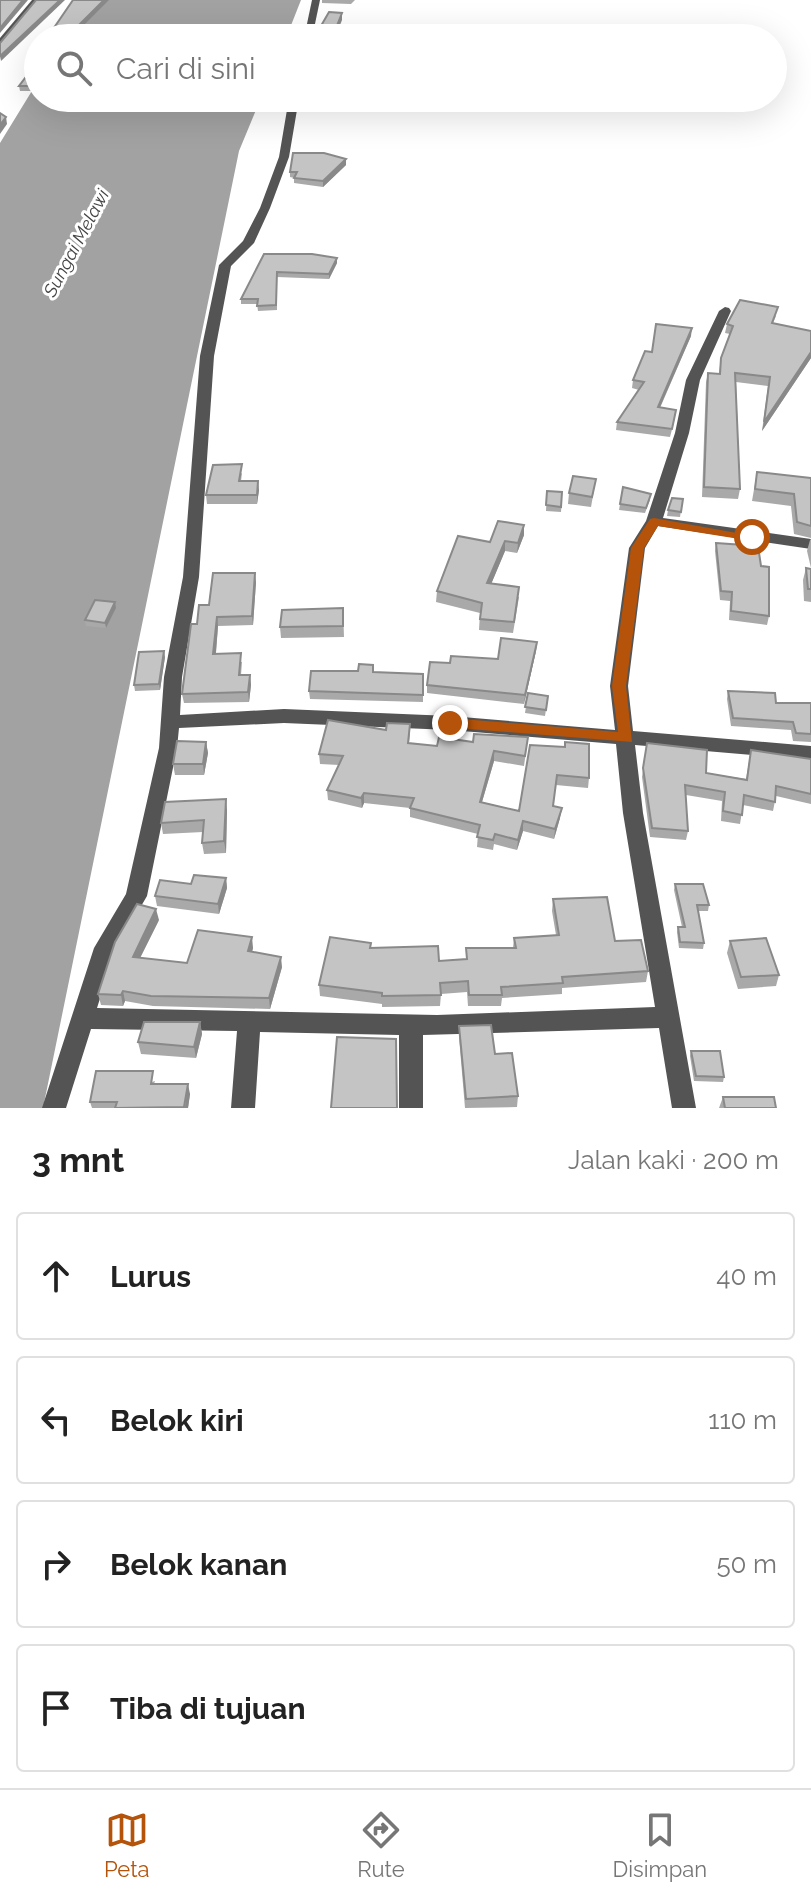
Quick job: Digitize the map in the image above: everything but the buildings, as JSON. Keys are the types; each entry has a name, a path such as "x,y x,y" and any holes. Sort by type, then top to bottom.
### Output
{"street":[{"path":"0,42 36,0"},
{"path":"311,24 316,0"},
{"path":"54,1108 105,948 136,896 171,722 173,677 191,577 207,356 225,265 248,243 271,194 284,157 292,112"},
{"path":"684,1108 633,813 619,686 637,548 654,521 682,433 693,380 725,311"},
{"path":"654,521 811,544"},
{"path":"171,722 284,716 450,723 811,753"},
{"path":"81,1018 411,1024 667,1017"},
{"path":"243,1108 249,1022"},
{"path":"411,1024 411,1108"}],"water":[{"path":"87,0 301,0 292,24 72,24"},
{"name":"Sungai Melawi","path":"24,104 24,112 255,112 239,151 43,1108 0,1108 0,143"}],"route":[{"path":"450,723 626,738 619,686 637,548 654,521 752,537"}]}
